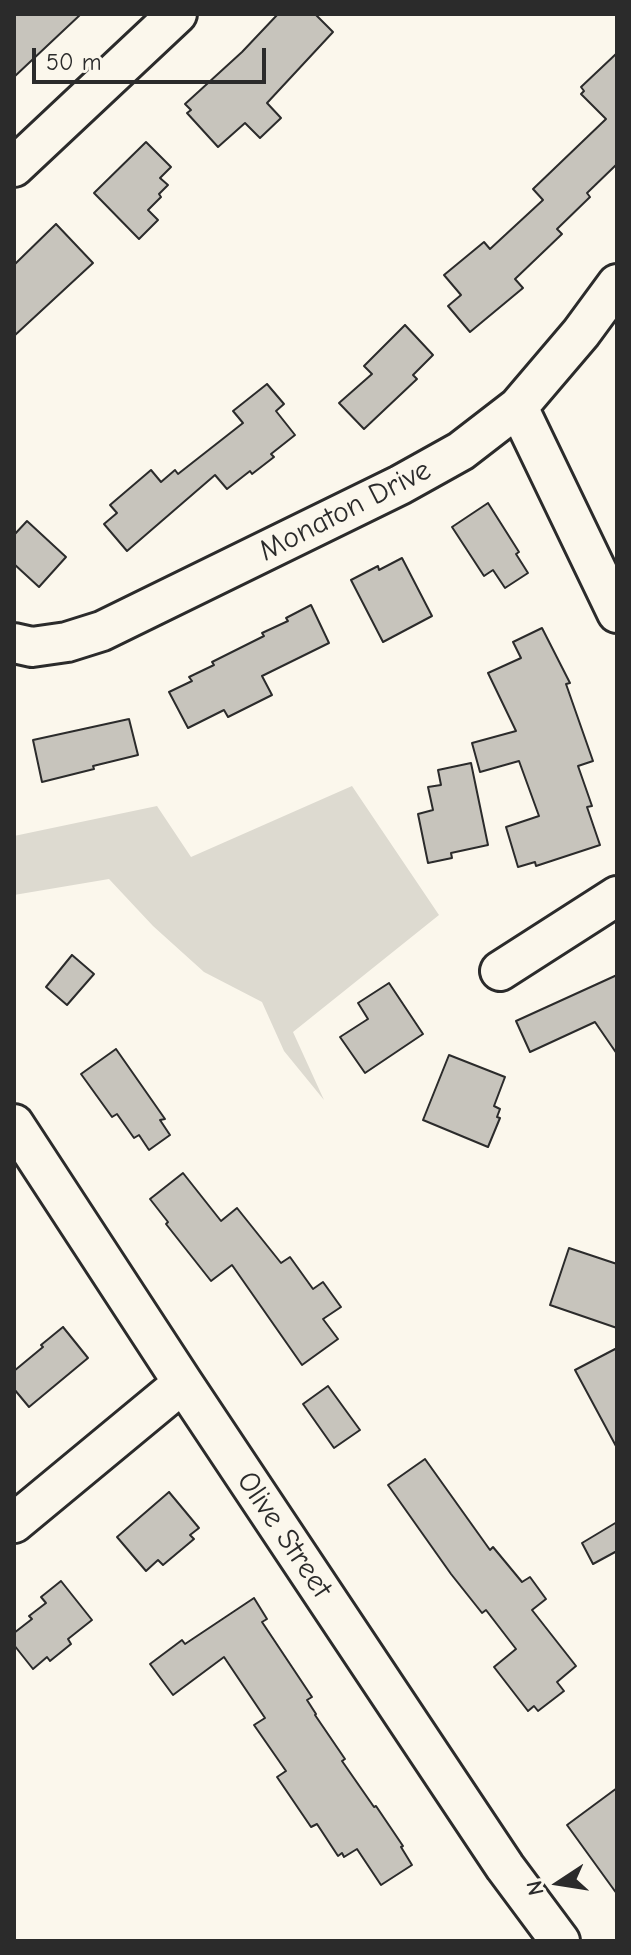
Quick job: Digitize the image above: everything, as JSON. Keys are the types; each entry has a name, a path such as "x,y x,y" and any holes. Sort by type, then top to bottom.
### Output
{"street":[{"path":"14,167 177,14"},
{"name":"Monaton Drive","path":"14,643 32,647 67,642 102,631 400,485 461,451 518,407 581,333 617,284"},
{"path":"518,407 617,613"},
{"path":"500,971 617,896"},
{"name":"Olive Street","path":"14,1124 505,1867 560,1941"},
{"path":"14,1523 183,1383"}],"shaded area":[{"path":"352,786 439,915 293,1032 324,1100 284,1051 262,1002 204,972 153,926 109,879 14,895 14,836 157,806 191,857"}],"building":[{"path":"14,14 81,14 14,77"},
{"path":"278,14 315,14 333,32 267,103 281,118 260,138 245,123 218,147 187,113 191,110 185,104"},
{"path":"617,53 617,164 587,193 590,197 557,229 562,234 515,279 523,288 470,332 448,306 461,295 444,275 484,242 490,249 543,200 533,189 606,119 581,94 584,91 581,87"},
{"path":"146,142 171,167 160,178 168,185 148,210 158,220 139,239 94,193"},
{"path":"56,224 93,263 14,336 14,265"},
{"path":"405,325 433,355 413,375 417,379 364,429 339,403 372,374 364,366"},
{"path":"267,384 284,404 276,411 295,435 271,454 274,457 227,489 215,475 127,551 104,524 117,513 110,505 151,470 161,482 175,470 178,474 243,423 233,411"},
{"path":"488,503 519,552 516,554 528,573 505,588 493,570 484,576 452,527"},
{"path":"27,521 66,557 39,587 14,564 14,535"},
{"path":"402,558 432,616 383,642 351,580"},
{"path":"311,605 329,643 262,676 272,695 228,717 224,710 188,728 169,692 192,681 189,677 214,665 212,662 264,636 262,633 288,621 286,618"},
{"path":"542,628 570,683 566,684 593,761 578,766 592,806 587,807 600,845 536,866 535,862 518,867 506,827 539,816 519,761 480,772 472,743 516,731 488,673 521,658 513,642"},
{"path":"129,719 138,755 42,782 33,740"},
{"path":"471,763 488,845 451,853 452,858 428,863 418,814 433,810 428,787 441,785 438,770"},
{"path":"72,955 94,974 67,1005 46,987"},
{"path":"617,975 617,1054 595,1022 530,1052 516,1021"},
{"path":"389,983 423,1034 365,1073 340,1037 368,1019 358,1003"},
{"path":"116,1049 165,1119 160,1120 170,1135 149,1150 139,1135 134,1138 117,1114 112,1117 81,1074"},
{"path":"449,1055 505,1077 494,1106 500,1109 497,1117 500,1118 488,1147 423,1120"},
{"path":"183,1173 221,1221 237,1208 281,1263 290,1257 313,1289 323,1282 341,1307 323,1319 338,1339 302,1365 232,1265 211,1281 150,1199"},
{"path":"569,1248 617,1264 617,1328 550,1305"},
{"path":"63,1327 88,1358 29,1407 14,1389 14,1371"},
{"path":"617,1348 617,1448 575,1370"},
{"path":"328,1386 360,1430 334,1448 303,1404"},
{"path":"425,1459 490,1550 493,1547 522,1582 530,1577 546,1599 532,1610 576,1666 557,1682 564,1691 538,1711 534,1706 528,1711 494,1667 516,1649 486,1610 482,1613 451,1574 388,1485"},
{"path":"169,1492 199,1528 190,1535 194,1539 163,1565 158,1560 146,1571 117,1537"},
{"path":"617,1522 617,1551 593,1564 582,1543"},
{"path":"61,1581 92,1620 68,1639 71,1644 50,1661 47,1657 33,1669 14,1645 14,1633 46,1603 41,1597"},
{"path":"254,1598 267,1619 262,1622 312,1697 307,1700 345,1759 342,1761 403,1846 412,1865 381,1885 357,1849 344,1857 342,1853 338,1856 317,1824 311,1827 277,1777 286,1771 254,1725 265,1718 224,1657 173,1695 150,1664 182,1640 185,1644"},
{"path":"617,1788 617,1894 567,1825"}]}
